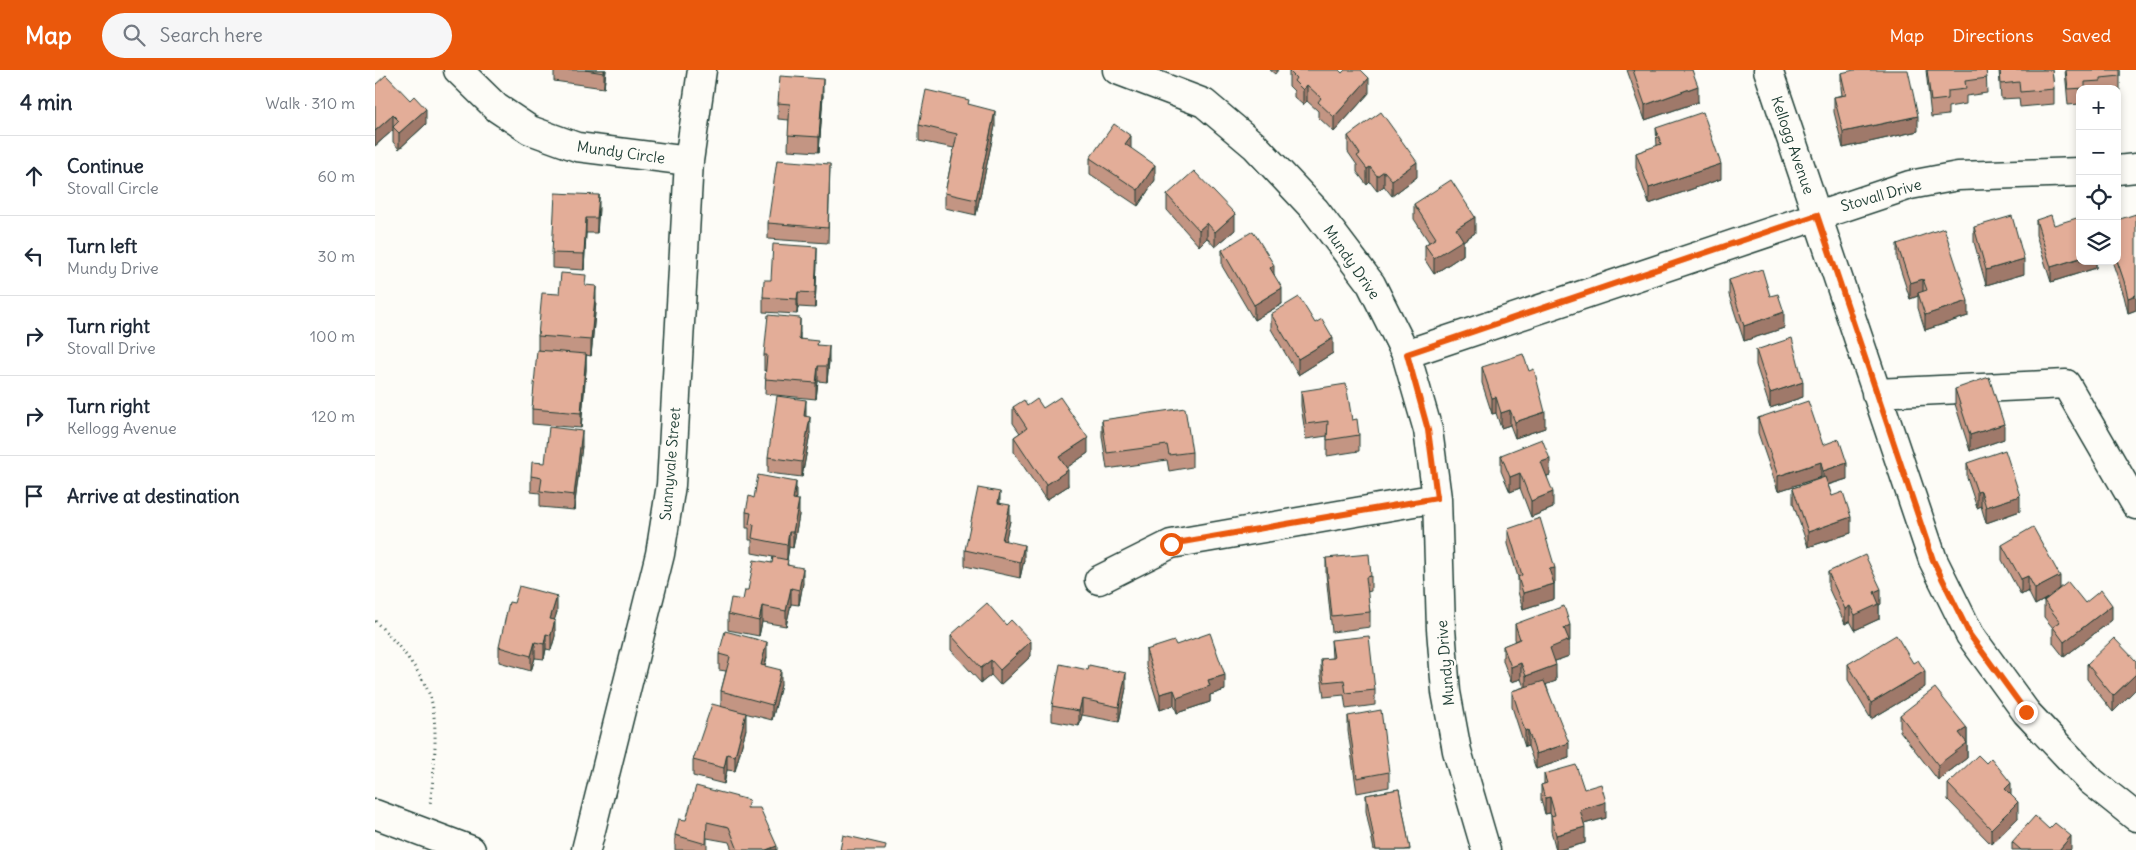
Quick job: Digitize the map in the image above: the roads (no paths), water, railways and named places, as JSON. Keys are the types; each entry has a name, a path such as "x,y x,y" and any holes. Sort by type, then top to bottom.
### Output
{"street":[{"name":"Mundy Circle","path":"458,70 497,108 530,130 577,147 689,162"},
{"name":"Sunnyvale Street","path":"586,850 662,544 671,486 689,162 703,70"},
{"name":"Mundy Drive","path":"1117,70 1204,103 1255,146 1315,210 1371,284 1407,354 1428,430 1437,498 1441,629 1446,692 1457,751 1485,850"},
{"name":"Kellogg Avenue","path":"1768,70 1933,560 1970,635 2026,712 2091,781 2136,817"},
{"path":"2121,170 2136,168"},
{"name":"Stovall Drive","path":"1407,354 1910,185 1958,176 2076,172"},
{"path":"1876,393 2066,384 2136,505"},
{"path":"1099,580 1171,544 1437,498"},
{"path":"375,814 471,850"}]}
